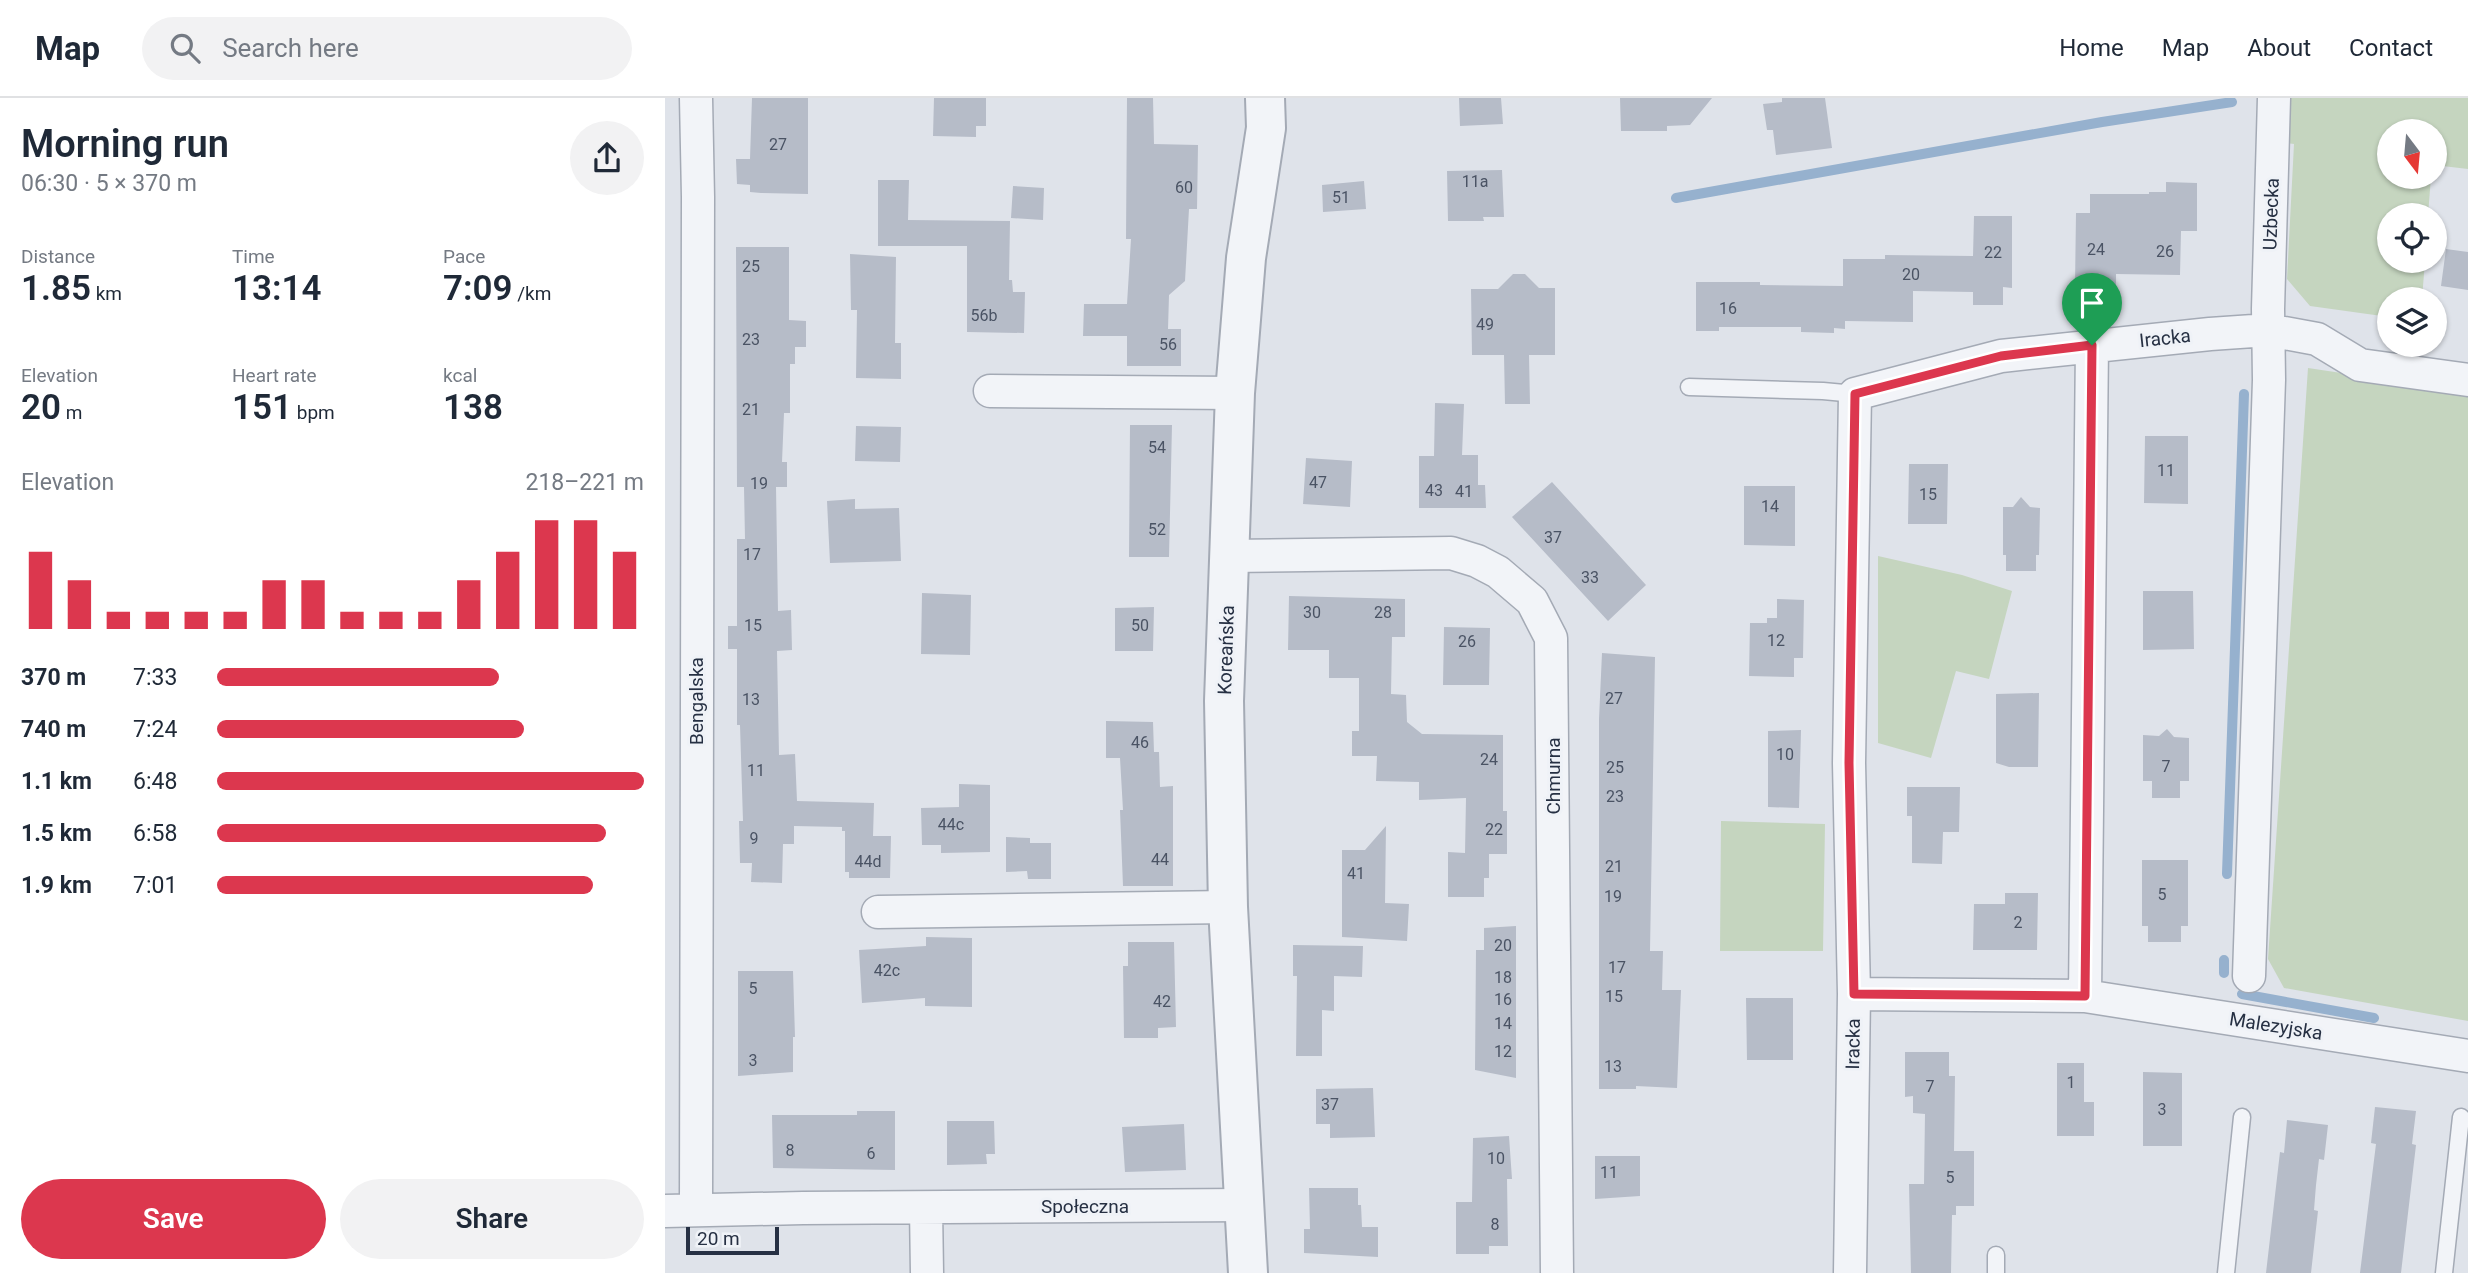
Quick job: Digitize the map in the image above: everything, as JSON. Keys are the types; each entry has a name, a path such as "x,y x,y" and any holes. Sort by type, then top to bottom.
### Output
{"street":[{"name":"Bengalska","path":"696,98 696,1209"},
{"name":"Koreańska","path":"1248,1273 1229,907 1224,701 1235,393 1246,258 1266,128 1265,98"},
{"name":"Uzbecka","path":"2249,976 2269,380 2274,98"},
{"name":"Iracka","path":"1850,1273 1854,994 1849,763 1855,394 2001,356 2092,345 2268,330 2317,339 2360,365 2468,380"},
{"path":"2085,996 2092,345"},
{"path":"990,391 1235,393"},
{"name":"Chmurna","path":"1229,556 1451,553 1477,561 1498,572 1532,601 1551,638 1557,1273"},
{"path":"878,912 1229,907"},
{"name":"Malezyjska","path":"1854,994 2085,996 2468,1056"},
{"name":"Społeczna","path":"665,1211 1244,1205"},
{"path":"926,1208 927,1273"}],"lane":[{"path":"1689,387 1855,394"},
{"path":"2226,1273 2242,1117"},
{"path":"2444,1273 2461,1117"},
{"path":"1996,1255 1996,1273"}],"green space":[{"path":"2287,98 2468,98 2468,169 2447,167 2447,119 2377,119 2377,189 2430,189 2429,203 2377,203 2377,273 2424,273 2423,287 2377,287 2377,315 2310,306 2287,279 2294,144 2276,142"},
{"path":"2308,368 2468,392 2468,1021 2284,988 2268,959"},
{"path":"1878,556 1962,575 2012,591 1989,679 1956,671 1931,758 1878,743"},
{"path":"1721,821 1825,824 1823,951 1720,951"}],"building":[{"path":"752,98 808,98 808,194 750,192 750,185 737,184 736,159 750,159"},
{"path":"934,98 986,98 986,126 976,126 976,137 933,136"},
{"path":"1127,98 1153,98 1154,144 1198,145 1197,209 1189,209 1185,281 1169,295 1168,329 1181,329 1181,366 1127,366 1127,336 1083,336 1084,304 1127,304 1131,239 1126,239"},
{"path":"1459,98 1501,98 1503,124 1460,126"},
{"path":"1620,98 1712,98 1690,125 1667,126 1667,131 1621,131"},
{"path":"1782,98 1825,98 1832,148 1776,155 1773,130 1767,130 1763,104 1782,102"},
{"path":"1502,170 1504,217 1483,217 1484,221 1448,221 1447,171"},
{"path":"878,180 909,180 908,220 1010,221 1009,280 1012,280 1013,292 1025,292 1024,333 967,332 967,246 878,246"},
{"path":"1364,181 1366,209 1323,212 1322,185"},
{"path":"2166,182 2197,183 2197,231 2181,231 2180,275 2116,274 2116,287 2075,286 2076,213 2090,213 2090,194 2166,192"},
{"path":"1013,186 1044,188 1043,220 1011,218"},
{"path":"1974,216 2012,216 2012,288 2003,287 2003,305 1973,305 1973,292 1913,291 1913,322 1845,321 1845,329 1834,328 1834,333 1801,332 1801,327 1719,327 1719,331 1696,331 1696,282 1843,286 1843,259 1885,259 1885,255 1973,256"},
{"path":"736,247 789,247 789,320 806,321 806,347 795,347 795,364 790,364 790,413 784,413 782,462 787,462 787,487 776,487 778,611 791,610 792,650 777,651 779,755 795,754 797,801 874,803 873,836 891,836 890,878 849,878 849,872 845,872 845,831 842,831 842,827 794,826 794,844 783,844 782,883 751,882 752,863 740,863 739,821 743,821 740,725 737,725 737,649 728,649 728,626 737,626 737,539 745,539 744,487 737,487"},
{"path":"2447,249 2468,252 2468,290 2441,286 2443,273 2447,273"},
{"path":"850,254 896,257 895,343 901,343 901,379 856,378 857,310 851,310"},
{"path":"1513,274 1525,274 1539,288 1555,288 1555,355 1529,355 1530,404 1505,404 1504,355 1472,355 1471,289 1498,289"},
{"path":"1435,403 1464,404 1462,455 1478,455 1478,485 1485,485 1486,508 1419,508 1419,456 1434,456"},
{"path":"1130,425 1172,425 1169,557 1129,557"},
{"path":"856,426 901,427 900,462 855,461"},
{"path":"2145,436 2188,436 2188,504 2144,503"},
{"path":"1306,458 1352,461 1350,507 1303,504"},
{"path":"1909,464 1948,464 1947,524 1908,524"},
{"path":"1552,482 1646,585 1608,621 1512,517"},
{"path":"1744,486 1795,486 1795,546 1744,545"},
{"path":"2021,497 2030,507 2040,508 2036,571 2006,571 2006,555 2003,555 2003,507 2013,507"},
{"path":"855,499 855,509 899,508 901,561 830,563 827,501"},
{"path":"2143,591 2193,591 2194,649 2143,650"},
{"path":"922,593 971,595 970,655 921,654"},
{"path":"1289,596 1405,599 1405,637 1392,637 1391,694 1406,695 1407,722 1422,734 1503,735 1503,811 1507,811 1507,854 1489,854 1489,878 1484,878 1484,897 1448,897 1448,852 1465,853 1466,798 1419,800 1419,782 1376,781 1377,756 1352,756 1352,731 1359,731 1359,678 1329,678 1329,650 1288,650"},
{"path":"1777,599 1804,600 1803,658 1794,658 1794,677 1749,676 1750,623 1767,623 1767,618 1777,618"},
{"path":"1154,607 1153,651 1115,651 1115,608"},
{"path":"1444,627 1490,628 1489,685 1443,685"},
{"path":"1602,653 1655,657 1650,951 1663,951 1662,990 1681,990 1677,1088 1636,1086 1636,1089 1599,1089 1599,719"},
{"path":"2039,693 2038,767 2009,767 1996,763 1996,694"},
{"path":"1106,721 1153,722 1154,752 1159,752 1160,787 1173,786 1173,886 1123,886 1120,758 1106,758"},
{"path":"2167,729 2174,737 2189,738 2189,781 2180,781 2180,798 2152,798 2152,781 2143,781 2143,735 2159,736"},
{"path":"1801,730 1799,808 1768,807 1768,731"},
{"path":"959,784 990,785 990,852 941,853 941,845 922,845 921,808 959,807"},
{"path":"1907,787 1960,787 1959,832 1943,832 1942,864 1912,863 1912,816 1907,816"},
{"path":"1386,826 1385,903 1409,904 1407,941 1342,937 1342,850 1365,850"},
{"path":"1006,837 1030,838 1030,843 1051,843 1051,879 1028,879 1027,871 1006,872"},
{"path":"2142,860 2188,860 2188,926 2181,926 2181,942 2148,942 2148,926 2142,926"},
{"path":"2005,893 2038,893 2037,950 1973,950 1974,904 2005,904"},
{"path":"1516,926 1516,1078 1475,1070 1476,950 1484,950 1484,928"},
{"path":"926,937 972,938 972,1007 925,1006 925,998 862,1003 859,950 926,946"},
{"path":"1128,942 1174,942 1176,1027 1158,1028 1158,1038 1124,1038 1123,966 1128,966"},
{"path":"1293,945 1363,946 1362,977 1334,976 1334,1011 1322,1010 1322,1056 1296,1056 1297,976 1293,976"},
{"path":"738,971 793,971 793,1072 738,1076"},
{"path":"1746,998 1793,998 1793,1060 1747,1060"},
{"path":"1905,1052 1949,1052 1949,1076 1955,1076 1954,1151 1974,1151 1974,1206 1956,1206 1956,1215 1952,1215 1951,1273 1911,1273 1909,1184 1924,1184 1925,1114 1913,1113 1913,1096 1905,1097"},
{"path":"2057,1063 2084,1063 2084,1102 2094,1102 2094,1136 2057,1136"},
{"path":"2143,1072 2182,1073 2182,1146 2143,1146"},
{"path":"1373,1088 1375,1137 1330,1138 1330,1124 1316,1124 1316,1089"},
{"path":"2375,1107 2416,1111 2412,1144 2416,1145 2401,1273 2360,1273 2376,1144 2371,1143"},
{"path":"857,1111 895,1111 895,1170 773,1168 772,1115 857,1115"},
{"path":"2287,1120 2328,1125 2324,1160 2319,1159 2316,1185 2314,1210 2318,1211 2311,1273 2266,1273 2280,1152 2284,1153"},
{"path":"947,1121 994,1121 995,1154 986,1154 987,1164 947,1165"},
{"path":"1184,1124 1186,1170 1125,1172 1122,1127"},
{"path":"1509,1136 1512,1179 1507,1179 1508,1246 1489,1246 1489,1254 1456,1254 1456,1202 1472,1202 1473,1138"},
{"path":"1595,1156 1640,1156 1640,1196 1595,1199"},
{"path":"1309,1188 1358,1188 1362,1227 1378,1227 1378,1257 1304,1253 1304,1229 1310,1229"}],"waterway":[{"path":"1676,198 2102,122 2232,102"},
{"path":"2227,874 2244,394"},
{"path":"2224,960 2224,973"},
{"path":"2242,994 2374,1018"}],"route":[{"path":"2092,345 2085,996 1854,994 1849,763 1855,394 2001,356 2092,345"}]}
